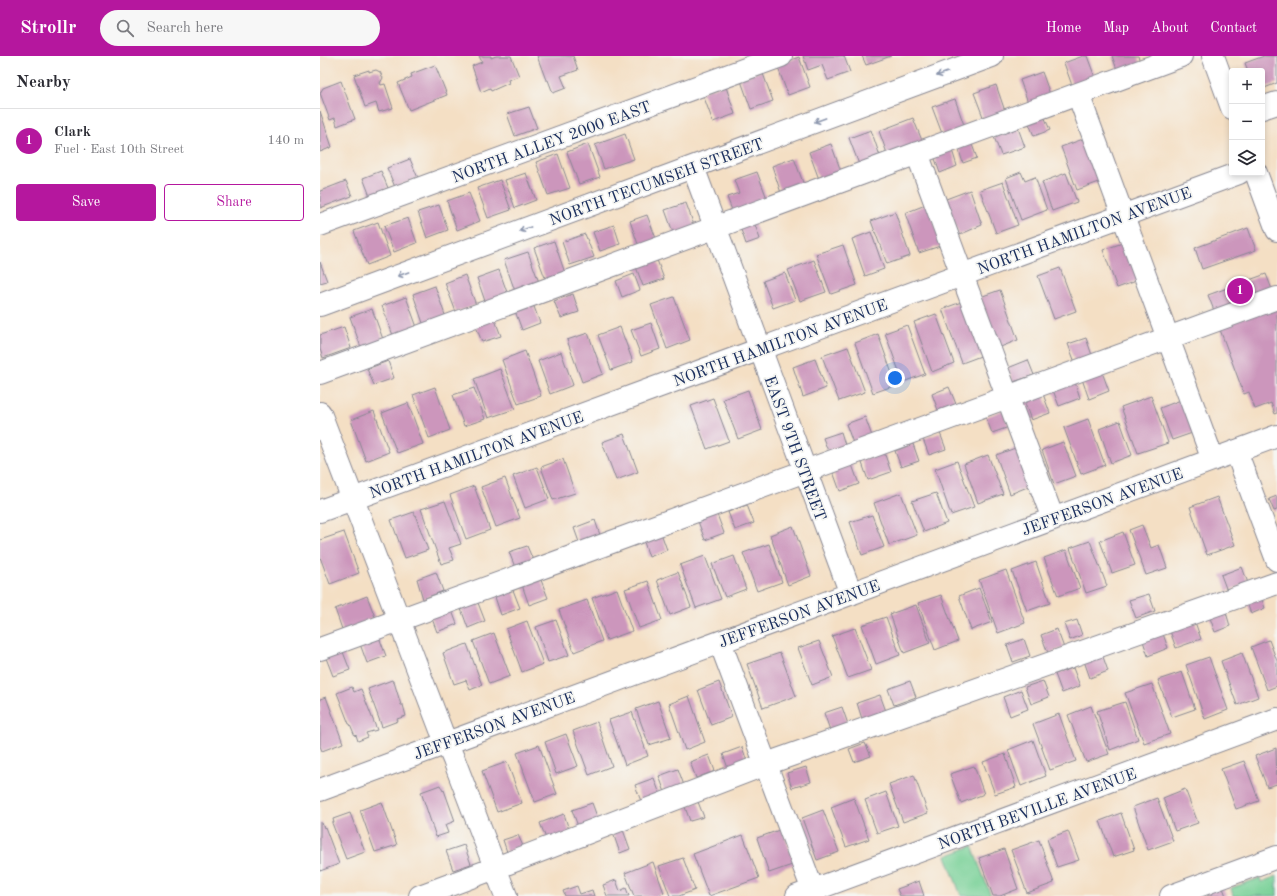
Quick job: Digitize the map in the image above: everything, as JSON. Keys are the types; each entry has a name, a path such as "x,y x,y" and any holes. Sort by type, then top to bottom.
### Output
{"street":[{"name":"NORTH ALLEY 2000 EAST","path":"320,226 781,56"},
{"name":"NORTH TECUMSEH STREET","path":"320,305 992,56"},
{"path":"320,373 1181,56"},
{"path":"1213,56 1231,104"},
{"path":"1078,94 1213,460"},
{"path":"1265,107 1277,103"},
{"path":"918,153 1053,519"},
{"name":"EAST 9TH STREET","path":"693,167 851,594"},
{"name":"NORTH HAMILTON AVENUE","path":"320,511 1231,176"},
{"path":"1257,176 1277,230"},
{"path":"320,649 1277,298"},
{"path":"320,413 506,896"},
{"name":"JEFFERSON AVENUE","path":"320,790 1277,436"},
{"path":"1236,451 1277,560"},
{"path":"420,896 766,764 1277,583"},
{"path":"720,642 766,764 809,894"},
{"name":"NORTH BEVILLE AVENUE","path":"809,894 1277,719"},
{"path":"1171,896 1277,857"}],"green space":[{"path":"972,846 991,896 961,896 946,856"},
{"path":"1277,876 1277,896 1233,896 1231,888 1260,878 1261,882"}],"building":[{"path":"479,56 491,56 491,58 496,56 511,56 519,76 508,80 509,83 491,91 490,88 481,92 472,66 482,62"},
{"path":"537,56 573,56 578,70 561,76 566,88 553,93 548,80 546,80"},
{"path":"803,56 844,56 850,72 828,80 822,65 808,70"},
{"path":"862,56 891,56 866,65"},
{"path":"1087,56 1096,80 1073,88 1064,63"},
{"path":"1112,56 1138,56 1141,64 1118,72"},
{"path":"1264,56 1277,56 1277,83 1265,88 1265,68 1247,68 1245,63"},
{"path":"799,57 810,87 788,95 777,65"},
{"path":"435,65 447,95 409,110 398,83 412,77 411,74"},
{"path":"369,70 369,72 376,70 380,72 383,78 380,83 381,85 385,84 393,108 379,112 376,103 365,107 354,75"},
{"path":"762,71 773,101 751,109 740,78"},
{"path":"1042,72 1051,97 1029,105 1020,80"},
{"path":"341,81 355,119 337,126 335,118 330,120 320,93 323,88"},
{"path":"725,84 735,114 713,122 702,92"},
{"path":"996,85 1006,114 985,122 974,93"},
{"path":"955,99 965,128 943,136 932,107"},
{"path":"529,107 537,128 515,136 507,114"},
{"path":"320,111 332,147 320,152"},
{"path":"1044,116 1050,130 1034,136 1028,121"},
{"path":"913,118 923,143 888,156 879,131"},
{"path":"1018,128 1025,147 1001,155 994,137"},
{"path":"871,130 881,159 860,167 849,138"},
{"path":"625,134 634,159 604,169 595,145"},
{"path":"1086,138 1102,181 1077,190 1061,147"},
{"path":"971,142 977,158 963,163 958,147"},
{"path":"588,144 600,177 579,184 567,152"},
{"path":"831,144 842,174 820,182 809,152"},
{"path":"952,150 957,166 940,173 934,156"},
{"path":"558,154 570,188 548,195 536,162"},
{"path":"794,158 805,188 782,196 772,166"},
{"path":"410,159 418,178 395,187 387,168"},
{"path":"381,171 388,188 370,196 363,178"},
{"path":"757,172 768,201 733,213 727,197 739,193 734,180"},
{"path":"1021,172 1025,181 1035,177 1047,210 1021,220 1006,178"},
{"path":"526,173 536,200 515,208 505,180"},
{"path":"1066,173 1077,202 1052,211 1042,182"},
{"path":"500,180 511,210 488,218 477,188"},
{"path":"346,181 352,196 320,208 320,191"},
{"path":"1003,182 1018,225 996,233 980,190"},
{"path":"970,190 982,225 959,235 946,199"},
{"path":"469,193 480,221 457,230 447,201"},
{"path":"686,203 695,228 674,235 665,210"},
{"path":"928,204 943,245 919,253 905,213"},
{"path":"439,205 448,230 427,238 418,212"},
{"path":"895,212 910,256 887,264 871,221"},
{"path":"647,215 657,241 639,247 630,221"},
{"path":"408,218 417,243 394,252 384,226"},
{"path":"753,219 760,239 746,244 739,224"},
{"path":"378,222 390,256 367,265 354,231"},
{"path":"614,225 620,244 600,251 593,232"},
{"path":"1248,228 1256,250 1202,269 1195,248"},
{"path":"871,232 884,269 865,276 852,239"},
{"path":"585,234 594,257 570,265 562,242"},
{"path":"554,241 566,276 547,283 534,248"},
{"path":"1125,242 1139,280 1117,288 1103,250"},
{"path":"843,245 857,285 831,294 816,254"},
{"path":"528,252 540,285 516,294 504,260"},
{"path":"657,260 664,279 643,286 636,267"},
{"path":"814,260 826,292 800,301 788,270"},
{"path":"320,262 327,281 320,283"},
{"path":"1060,268 1076,311 1054,319 1038,276"},
{"path":"499,270 508,295 486,304 477,278"},
{"path":"785,273 795,300 773,308 763,281"},
{"path":"634,274 640,290 622,297 616,281"},
{"path":"1266,274 1273,292 1215,313 1208,295"},
{"path":"465,275 476,305 456,312 445,283"},
{"path":"435,286 447,321 425,329 413,294"},
{"path":"1000,290 1018,340 998,348 980,297"},
{"path":"573,294 579,312 561,318 554,301"},
{"path":"406,297 418,330 394,338 382,306"},
{"path":"674,297 690,340 667,349 651,305"},
{"path":"967,300 986,354 962,363 942,309"},
{"path":"533,304 540,323 522,330 515,311"},
{"path":"1277,305 1277,413 1275,414 1271,403 1255,409 1249,392 1244,394 1219,327"},
{"path":"372,309 384,342 362,350 350,317"},
{"path":"936,314 954,363 932,372 914,322"},
{"path":"494,317 501,336 482,342 475,324"},
{"path":"651,323 660,349 641,356 631,330"},
{"path":"907,325 925,374 903,382 885,333"},
{"path":"344,327 351,348 323,358 320,349 320,335"},
{"path":"620,327 633,362 611,370 598,335"},
{"path":"588,333 603,374 582,382 567,340"},
{"path":"878,334 896,385 873,393 855,343"},
{"path":"1086,338 1093,358 1076,365 1068,344"},
{"path":"848,347 865,392 839,401 822,356"},
{"path":"525,351 541,396 518,404 502,360"},
{"path":"561,352 573,385 550,394 538,361"},
{"path":"815,359 826,388 803,397 793,367"},
{"path":"1028,360 1034,375 1013,382 1008,368"},
{"path":"388,361 394,378 374,385 367,369"},
{"path":"500,369 515,409 488,418 474,379"},
{"path":"1102,372 1109,391 1089,399 1082,379"},
{"path":"1075,382 1080,398 1059,406 1053,390"},
{"path":"435,387 450,430 429,438 413,395"},
{"path":"949,387 956,404 938,410 932,394"},
{"path":"474,388 485,419 464,426 453,395"},
{"path":"748,390 762,430 738,439 723,399"},
{"path":"1043,394 1050,413 1031,420 1024,401"},
{"path":"1151,396 1168,443 1138,453 1121,407"},
{"path":"713,398 729,441 707,449 691,406"},
{"path":"1186,398 1198,431 1172,440 1160,408"},
{"path":"408,403 423,444 397,453 382,413"},
{"path":"1003,410 1009,427 992,433 986,417"},
{"path":"374,411 389,452 366,461 351,420"},
{"path":"865,417 872,436 853,443 846,424"},
{"path":"1088,419 1105,465 1081,474 1064,428"},
{"path":"1120,421 1132,455 1111,463 1099,429"},
{"path":"841,432 845,445 828,451 823,438"},
{"path":"940,433 946,449 929,455 923,439"},
{"path":"624,434 638,472 616,480 602,442"},
{"path":"1063,442 1076,476 1054,484 1042,450"},
{"path":"913,444 919,461 901,467 895,451"},
{"path":"1021,446 1035,484 1010,494 996,455"},
{"path":"884,452 891,472 868,480 861,460"},
{"path":"988,455 1003,494 978,503 964,464"},
{"path":"563,459 575,493 553,500 541,467"},
{"path":"957,461 974,507 951,515 935,469"},
{"path":"851,462 859,484 840,491 832,469"},
{"path":"537,467 549,499 525,508 513,476"},
{"path":"505,478 520,518 496,527 481,487"},
{"path":"474,486 490,530 466,539 450,495"},
{"path":"901,493 917,535 889,545 874,503"},
{"path":"936,493 947,523 924,532 912,501"},
{"path":"1277,496 1277,510 1274,511 1269,499"},
{"path":"1217,497 1235,545 1207,555 1190,507"},
{"path":"445,501 461,544 449,548 454,560 441,564 421,509"},
{"path":"747,505 754,523 735,530 728,512"},
{"path":"715,509 724,533 705,540 696,516"},
{"path":"414,512 428,550 405,558 391,520"},
{"path":"872,515 884,547 862,555 850,522"},
{"path":"595,520 600,535 579,542 574,528"},
{"path":"1142,525 1151,548 1159,545 1167,568 1146,575 1129,530"},
{"path":"793,526 811,576 788,585 770,535"},
{"path":"344,532 359,573 330,584 320,557 320,540"},
{"path":"1123,532 1135,565 1112,573 1100,541"},
{"path":"661,533 667,550 649,557 643,539"},
{"path":"1090,541 1107,586 1086,593 1070,548"},
{"path":"769,544 782,582 757,591 743,553"},
{"path":"527,546 533,560 515,567 509,552"},
{"path":"1066,550 1080,588 1058,596 1044,558"},
{"path":"705,556 721,599 696,608 680,565"},
{"path":"734,556 746,589 725,597 712,564"},
{"path":"1036,562 1050,603 1027,611 1012,571"},
{"path":"1242,567 1248,583 1227,591 1221,575"},
{"path":"1006,570 1025,623 998,633 979,580"},
{"path":"436,572 443,591 423,599 417,579"},
{"path":"678,572 691,607 670,615 657,580"},
{"path":"539,575 548,598 529,605 521,582"},
{"path":"648,581 662,620 639,628 625,589"},
{"path":"979,588 992,622 971,630 959,596"},
{"path":"617,589 632,631 607,640 592,598"},
{"path":"513,590 520,608 501,615 495,597"},
{"path":"1149,594 1155,611 1136,618 1129,600"},
{"path":"1260,594 1265,608 1251,614 1246,600"},
{"path":"941,595 958,641 935,650 918,603"},
{"path":"367,596 375,617 343,632 335,609"},
{"path":"587,600 602,641 574,652 559,610"},
{"path":"478,603 485,621 468,628 461,609"},
{"path":"916,605 930,643 904,653 890,614"},
{"path":"451,608 457,624 437,632 431,616"},
{"path":"1225,609 1230,626 1215,632 1209,615"},
{"path":"886,617 900,655 876,664 862,625"},
{"path":"556,620 569,655 548,662 536,627"},
{"path":"1077,620 1082,635 1070,640 1064,624"},
{"path":"527,621 543,664 522,672 506,629"},
{"path":"1195,622 1201,639 1176,648 1170,631"},
{"path":"855,628 871,670 848,678 832,636"},
{"path":"1057,629 1064,648 1048,653 1041,635"},
{"path":"1162,631 1168,648 1148,656 1142,638"},
{"path":"494,633 510,676 489,684 473,641"},
{"path":"379,637 386,656 367,663 360,644"},
{"path":"1024,639 1030,656 1013,662 1007,645"},
{"path":"1269,640 1277,661 1277,686 1267,690 1251,647"},
{"path":"819,641 833,677 812,685 798,648"},
{"path":"467,644 482,685 470,690 466,680 454,684 443,653"},
{"path":"343,652 350,670 333,676 326,658"},
{"path":"780,653 796,696 763,708 747,664"},
{"path":"1242,653 1258,697 1237,705 1221,661"},
{"path":"1102,654 1108,671 1090,678 1084,661"},
{"path":"1209,657 1228,710 1205,719 1186,665"},
{"path":"1073,668 1080,686 1062,693 1055,674"},
{"path":"1182,672 1195,709 1172,717 1158,680"},
{"path":"392,680 406,716 397,719 398,721 382,727 368,689"},
{"path":"910,681 916,697 894,705 888,689"},
{"path":"1043,681 1049,697 1031,704 1025,687"},
{"path":"719,682 732,717 711,725 698,690"},
{"path":"1152,684 1170,734 1144,743 1125,693"},
{"path":"352,687 354,692 361,689 377,730 366,733 368,737 358,741 349,724 337,693"},
{"path":"1021,690 1028,709 1010,716 1003,697"},
{"path":"880,695 887,714 863,722 857,703"},
{"path":"689,696 705,742 685,750 669,704"},
{"path":"326,697 343,743 322,751 320,746 320,699"},
{"path":"658,701 671,738 649,745 636,709"},
{"path":"1125,702 1138,739 1110,750 1097,711"},
{"path":"1091,706 1109,754 1086,762 1068,715"},
{"path":"842,707 849,727 831,733 824,713"},
{"path":"632,712 648,756 625,765 609,720"},
{"path":"1059,714 1076,761 1050,770 1033,724"},
{"path":"597,722 612,766 589,775 573,731"},
{"path":"566,734 578,766 556,774 545,742"},
{"path":"1033,740 1046,776 1021,786 1008,750"},
{"path":"865,743 871,756 854,762 849,749"},
{"path":"539,745 557,794 535,802 517,753"},
{"path":"742,747 749,767 730,774 723,754"},
{"path":"1276,748 1277,784 1267,787 1255,756"},
{"path":"1005,754 1016,787 995,794 983,762"},
{"path":"709,755 715,771 696,778 690,762"},
{"path":"1244,761 1259,801 1236,809 1221,769"},
{"path":"507,762 522,803 497,812 482,771"},
{"path":"974,766 984,794 961,803 950,774"},
{"path":"806,767 811,782 792,788 787,773"},
{"path":"678,769 685,788 666,795 659,776"},
{"path":"914,775 928,813 903,822 889,784"},
{"path":"654,778 661,797 642,804 635,785"},
{"path":"440,785 443,791 444,790 455,821 445,825 448,833 436,837 421,792"},
{"path":"1185,789 1198,823 1175,831 1163,798"},
{"path":"886,792 898,826 877,833 865,800"},
{"path":"854,798 869,839 846,847 831,807"},
{"path":"1157,798 1173,841 1148,850 1133,807"},
{"path":"382,802 397,845 375,852 360,810"},
{"path":"698,802 704,817 690,821 685,807"},
{"path":"592,803 599,822 579,829 572,810"},
{"path":"823,810 839,852 817,860 802,818"},
{"path":"350,813 365,852 346,859 332,823 334,823 333,819"},
{"path":"1121,813 1134,850 1113,857 1100,821"},
{"path":"564,814 570,833 547,841 540,823"},
{"path":"320,823 322,823 324,828 325,827 339,864 320,871"},
{"path":"782,829 795,864 769,873 757,838"},
{"path":"623,830 630,849 620,853 613,833"},
{"path":"1068,831 1079,860 1057,867 1047,839"},
{"path":"518,835 523,846 507,852 503,840"},
{"path":"743,835 759,878 709,896 693,854"},
{"path":"1039,840 1054,883 1027,893 1011,850"},
{"path":"464,845 471,864 453,870 446,851"},
{"path":"1004,849 1018,889 1000,896 993,896 979,858"},
{"path":"683,858 695,890 679,896 670,896 659,866"},
{"path":"653,862 664,893 658,895 659,896 634,896 625,873"},
{"path":"616,880 620,891 626,888 629,896 607,896 603,885"},
{"path":"919,881 924,896 900,896 897,889"},
{"path":"1222,885 1226,896 1208,896 1206,891"},
{"path":"577,886 580,894 592,890 594,896 565,896 563,891"}],"place":[{"name":"Clark","path":"1240,291"}]}
